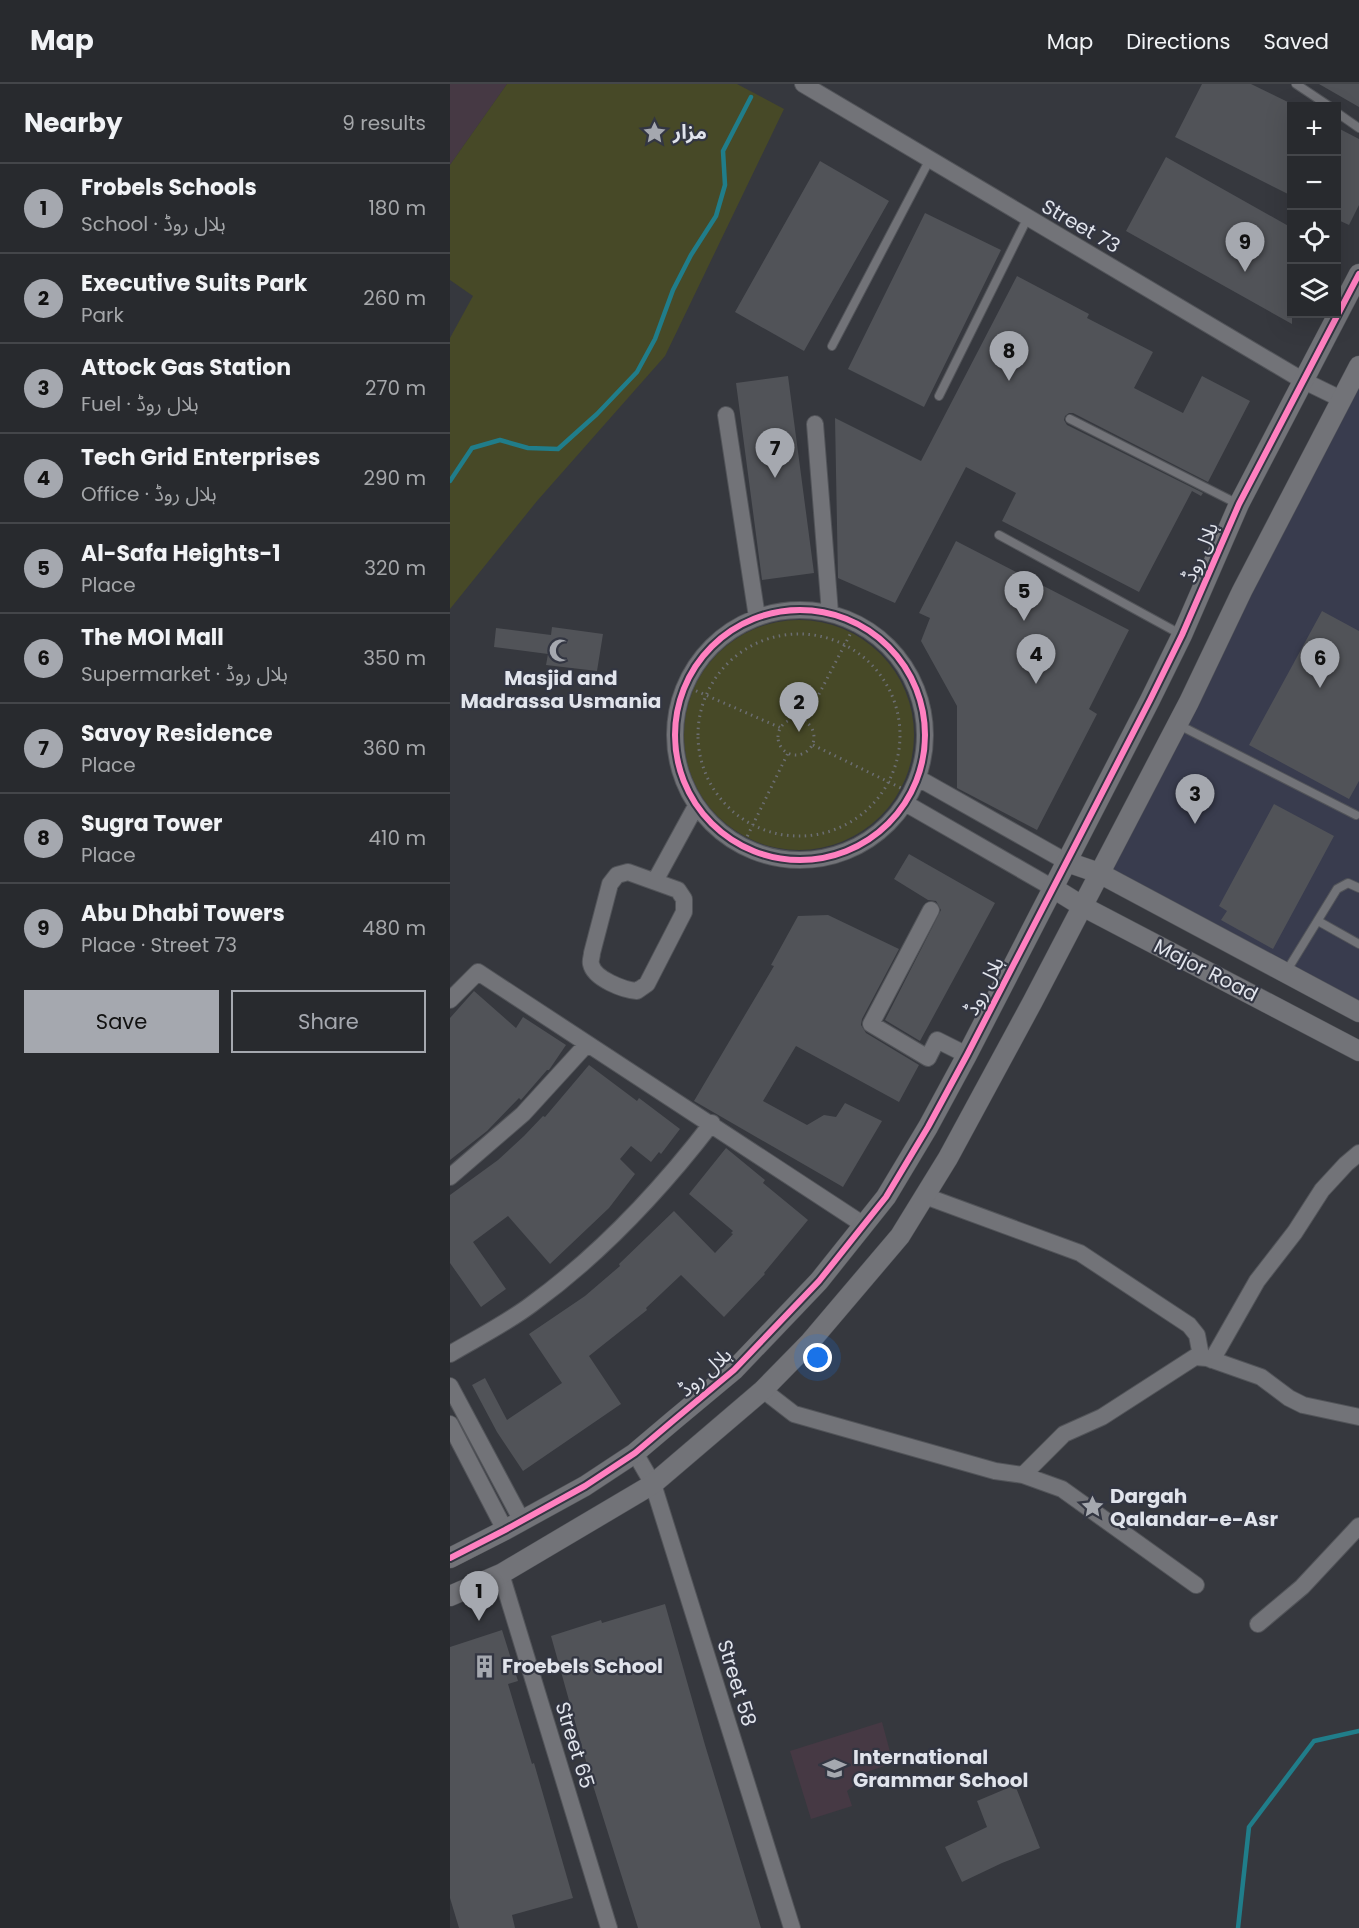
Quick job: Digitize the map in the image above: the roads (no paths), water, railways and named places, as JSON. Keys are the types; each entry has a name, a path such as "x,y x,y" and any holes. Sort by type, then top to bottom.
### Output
{"street":[{"name":"Street 73","path":"803,84 1302,380 1341,399"},
{"name":"ہلال روڈ","path":"450,1558 585,1486 635,1453 734,1370 819,1281 886,1197 967,1055 1067,862 1182,635 1239,504 1359,274"},
{"path":"450,1596 501,1574 653,1484 763,1390 810,1342 900,1236 985,1093 1177,724 1242,591 1359,366"},
{"path":"726,415 757,617"},
{"path":"815,424 830,614"},
{"path":"793,610 830,614 856,623 886,644 908,672 922,706 925,742 911,791 881,831 849,851 814,861 777,859 742,847 716,830 696,806 682,778 675,747 676,716 684,686 702,657 710,649 727,633 757,617 793,610"},
{"path":"911,791 1067,862"},
{"path":"911,791 1053,888"},
{"path":"655,881 696,806"},
{"name":"Major Road","path":"1067,862 1099,873 1359,1012"},
{"path":"628,872 655,881 678,890 684,899 684,912 647,984 638,991 624,990 597,974 591,965 610,884 617,875 628,872"},
{"name":"Major Road","path":"1053,888 1359,1051"},
{"path":"931,910 871,1024 928,1058 937,1040 967,1055"},
{"path":"450,1000 478,972 712,1123 864,1225"},
{"path":"450,1177 523,1114 587,1044"},
{"path":"450,1354 530,1306 610,1240 646,1203 712,1123"},
{"path":"1206,1358 1322,1190 1359,1153"},
{"path":"925,1196 1065,1246 1092,1259 1189,1325 1197,1335 1206,1358"},
{"path":"1023,1475 1064,1434 1102,1417 1195,1357 1206,1358 1261,1377 1296,1402 1359,1417"},
{"path":"450,1386 522,1521"},
{"path":"763,1390 794,1413 995,1471 1023,1475 1062,1489 1196,1585"},
{"path":"450,1424 505,1530"},
{"name":"Street 58","path":"635,1453 653,1484 792,1928"},
{"path":"1258,1624 1302,1587 1359,1527"},
{"name":"Street 65","path":"501,1574 609,1928"}],"lane":[{"path":"1296,84 1323,102"},
{"path":"1341,115 1359,128"},
{"path":"832,346 930,159"},
{"path":"939,396 1028,219"},
{"path":"1070,419 1239,504"},
{"path":"999,535 1182,635"},
{"path":"1177,724 1358,814"},
{"path":"1286,972 1337,889 1348,883 1359,888"},
{"path":"1318,921 1359,944"}],"waterway":[{"path":"450,481 472,448 500,440 528,448 558,449 597,414 637,372 655,339 673,290 691,255 716,216 725,185 723,151 751,97"},
{"path":"1238,1928 1249,1827 1314,1741 1359,1731"}],"place":[{"name":"مزار","path":"655,132"},
{"name":"Abu Dhabi Towers","path":"1245,272"},
{"name":"Sugra Tower","path":"1009,381"},
{"name":"Savoy Residence","path":"775,478"},
{"name":"Al-Safa Heights-1","path":"1024,621"},
{"name":"Masjid and Madrassa Usmania","path":"561,650"},
{"name":"Tech Grid Enterprises","path":"1036,684"},
{"name":"The MOI Mall","path":"1320,688"},
{"name":"Executive Suits Park","path":"799,732"},
{"name":"Attock Gas Station","path":"1195,824"},
{"name":"Dargah Qalandar-e-Asr","path":"1092,1507"},
{"name":"Frobels Schools","path":"479,1621"},
{"name":"Froebels School","path":"484,1666"},
{"name":"International Grammar School","path":"835,1769"}]}
